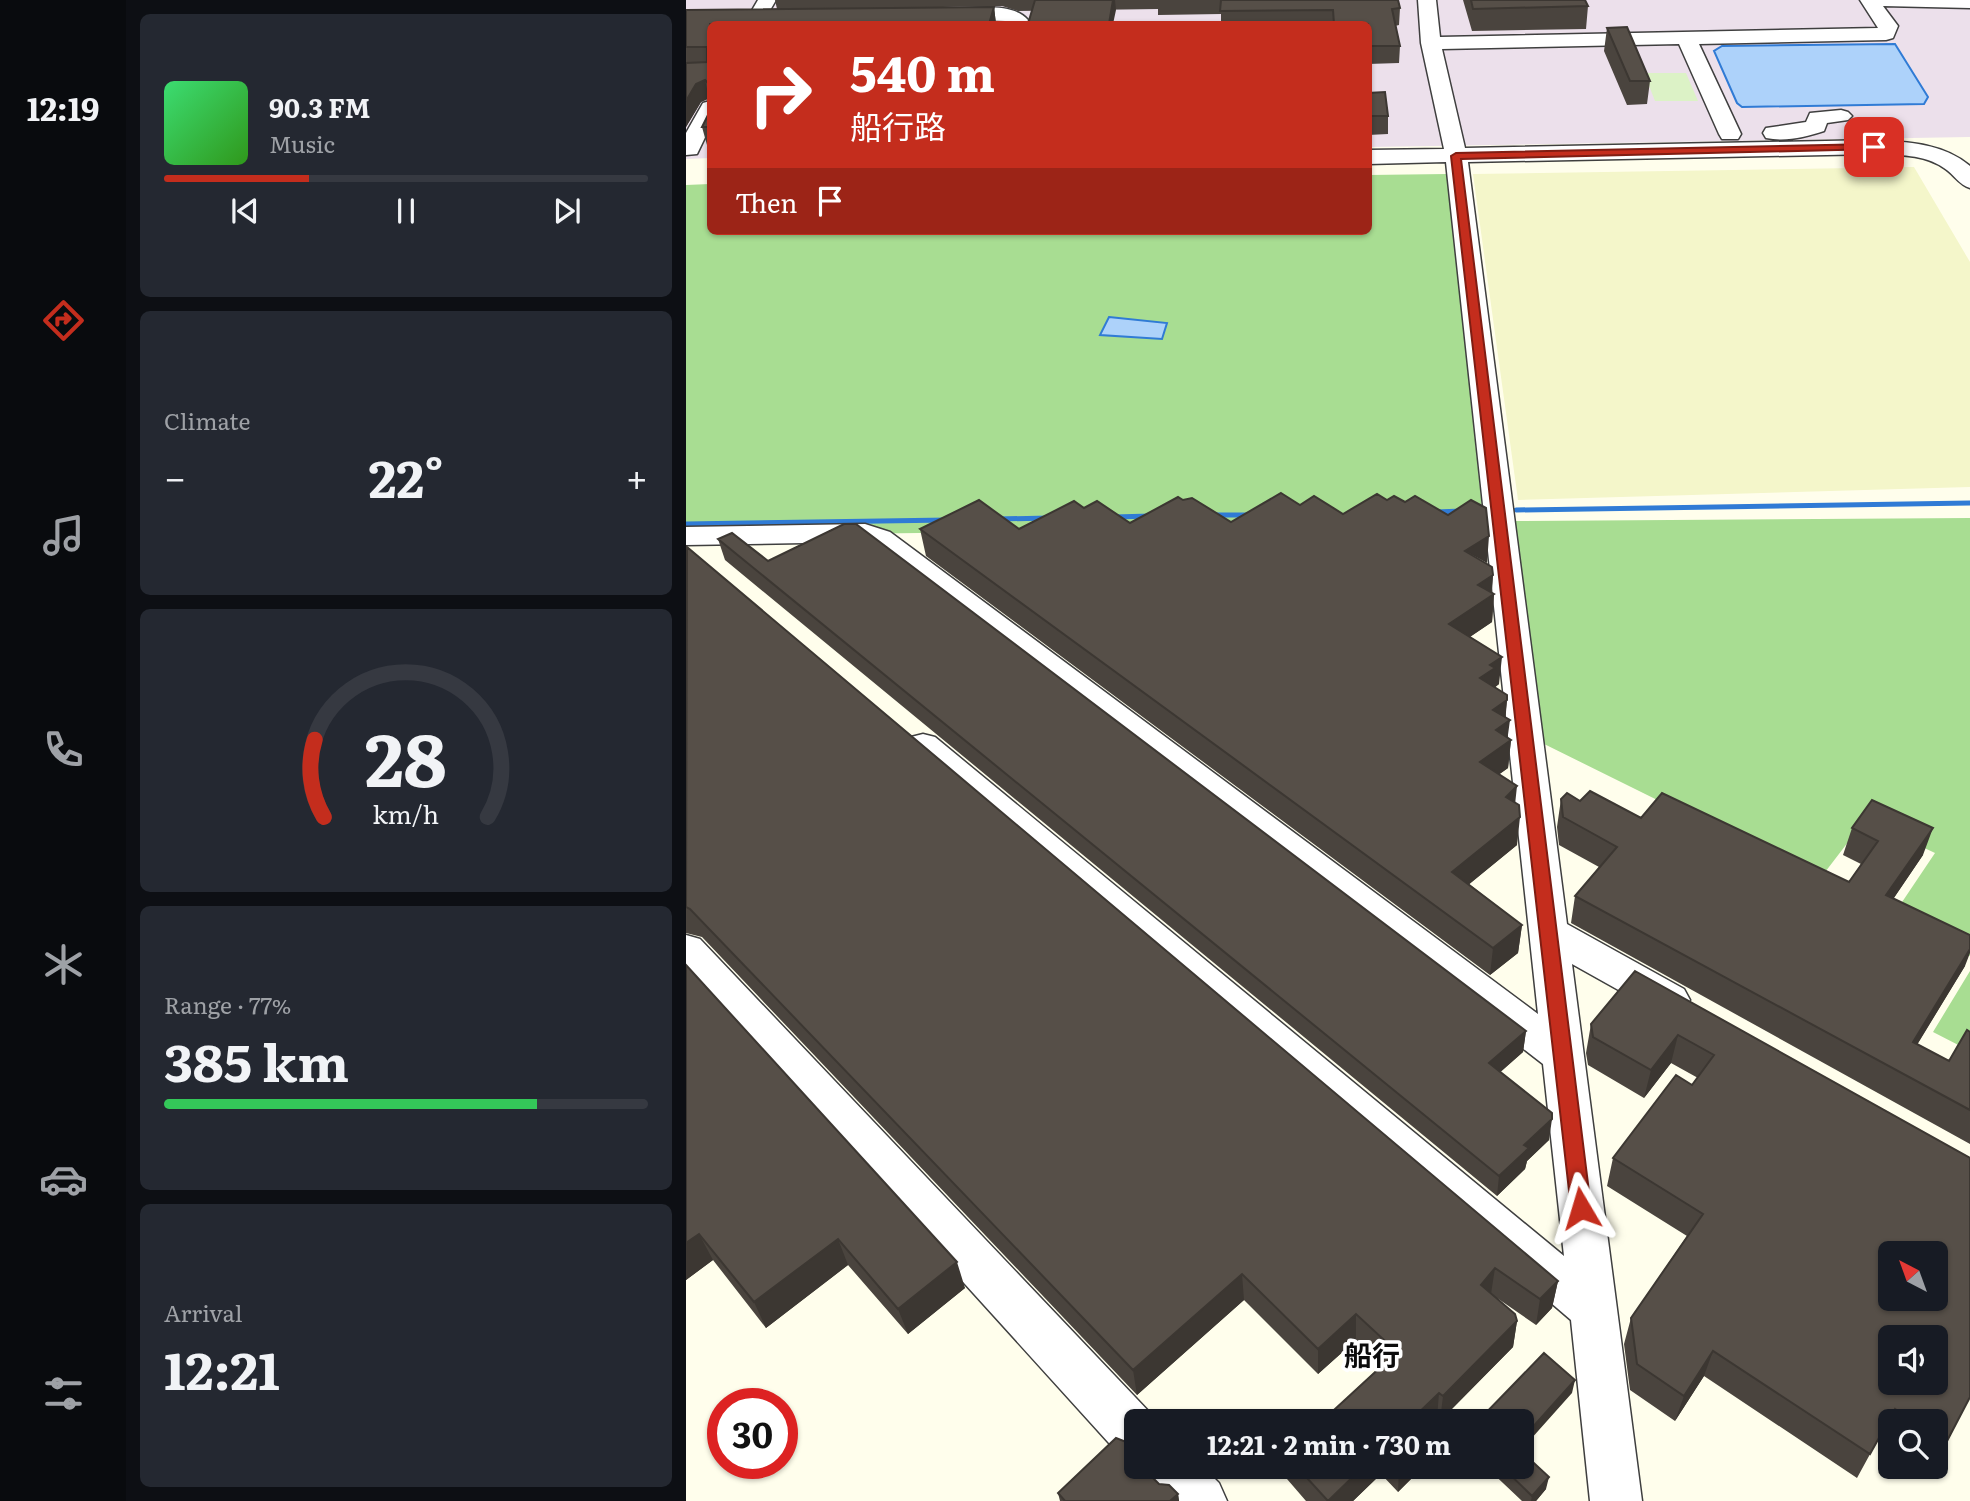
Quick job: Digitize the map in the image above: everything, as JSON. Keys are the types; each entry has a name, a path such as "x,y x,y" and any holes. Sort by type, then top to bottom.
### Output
{"street":[{"path":"1427,0 1431,43 1454,147 1616,1501"},
{"path":"1431,43 1886,34 1888,26 1869,0"},
{"path":"1878,0 1970,2"},
{"path":"735,13 784,18"},
{"path":"934,16 1002,15 1014,17 1018,21"},
{"path":"1687,39 1730,134"},
{"path":"694,156 707,116"},
{"path":"1372,157 1454,147 1799,132 1816,126 1817,117 1841,116"},
{"path":"1372,139 1454,147 1874,147 1928,152 1959,168 1970,181"},
{"path":"686,536 866,533 879,538 1563,1056"},
{"path":"686,547 718,574"},
{"path":"899,727 1593,1309"},
{"path":"1548,932 1705,1020"},
{"path":"686,950 1124,1422"},
{"path":"1178,1479 1201,1501"}],"shaded area":[{"path":"686,0 1970,0 1970,137 1372,147 1372,21 707,21 707,158 686,159"}],"green space":[{"path":"1644,73 1686,73 1698,101 1655,101"},
{"path":"1914,167 1970,262 1970,487 1518,500 1473,174"},
{"path":"1447,174 1484,526 686,536 686,185 707,184 707,235 1372,235 1372,175"},
{"path":"1970,518 1970,956 1892,917 1935,853 1865,820 1819,880 1532,738 1507,521"},
{"path":"1970,971 1970,1051 1933,1032"}],"water":[{"path":"1895,44 1928,97 1924,104 1742,107 1737,103 1714,51 1722,46"},
{"path":"1109,317 1167,323 1162,339 1100,335"}],"building":[{"path":"1035,0 1113,0 1110,21 1029,21"},
{"path":"1221,0 1398,0 1400,8 1392,9 1400,46 1372,46 1372,21 1334,21 1333,10 1220,11"},
{"path":"1471,0 1585,0 1588,6 1473,9"},
{"path":"994,7 990,21 707,21 707,47 686,47 686,10"},
{"path":"1627,27 1650,81 1630,81 1607,28"},
{"path":"707,62 707,82 705,80 696,84 686,101 686,63"},
{"path":"1385,92 1388,116 1372,116 1372,93"},
{"path":"1281,493 1300,505 1314,496 1343,514 1377,494 1387,500 1394,496 1405,502 1415,496 1448,515 1471,500 1486,508 1489,536 1465,551 1492,567 1493,575 1478,585 1494,594 1449,624 1502,657 1490,665 1495,668 1480,678 1507,695 1507,700 1493,710 1510,720 1496,730 1511,740 1480,762 1517,786 1506,797 1519,805 1520,817 1452,872 1522,925 1493,948 920,529 979,500 1019,529 1074,501 1084,508 1097,501 1130,523 1178,497 1183,500 1192,498 1231,522"},
{"path":"844,524 856,524 1526,1031 1489,1063 1552,1113 1552,1119 1524,1145 1529,1148 1499,1176 718,539 732,533 768,561"},
{"path":"687,547 1558,1281 1540,1299 1495,1268 1481,1285 1515,1314 1517,1321 1443,1396 1439,1393 1422,1409 1335,1409 1397,1352 1356,1314 1318,1349 1242,1274 1133,1370 686,907"},
{"path":"1590,791 1641,818 1662,793 1849,882 1878,841 1852,828 1872,800 1933,828 1886,895 1970,935 1970,949 1913,1042 1949,1061 1967,1030 1970,1032 1970,1110 1575,896 1617,847 1563,817 1561,799 1567,793 1580,801"},
{"path":"686,965 957,1262 898,1309 838,1239 754,1302 699,1234 686,1243"},
{"path":"1635,971 1970,1158 1970,1397 1948,1439 1948,1409 1878,1409 1878,1440 1870,1454 1713,1351 1684,1396 1637,1364 1631,1318 1703,1214 1613,1158 1676,1075 1692,1085 1714,1055 1678,1035 1651,1070 1593,1037 1591,1024"},
{"path":"1544,1353 1575,1380 1534,1426 1534,1409 1490,1409"},
{"path":"1116,1438 1124,1441 1124,1479 1154,1479 1159,1484 1169,1485 1178,1494 1170,1501 1065,1501 1058,1493"},
{"path":"1534,1463 1549,1477 1532,1496 1514,1479 1534,1479"},
{"path":"1308,1479 1351,1479 1328,1501"}],"waterway":[{"path":"1516,510 1970,503"},
{"path":"1436,512 1462,511"},
{"path":"1212,515 1252,515"},
{"path":"1114,517 1151,516"},
{"path":"998,519 1049,518"},
{"path":"686,524 948,520"}],"district":[{"name":"船行","path":"1372,1354"}],"route":[{"path":"1581,1208 1456,156 1874,147"}]}
